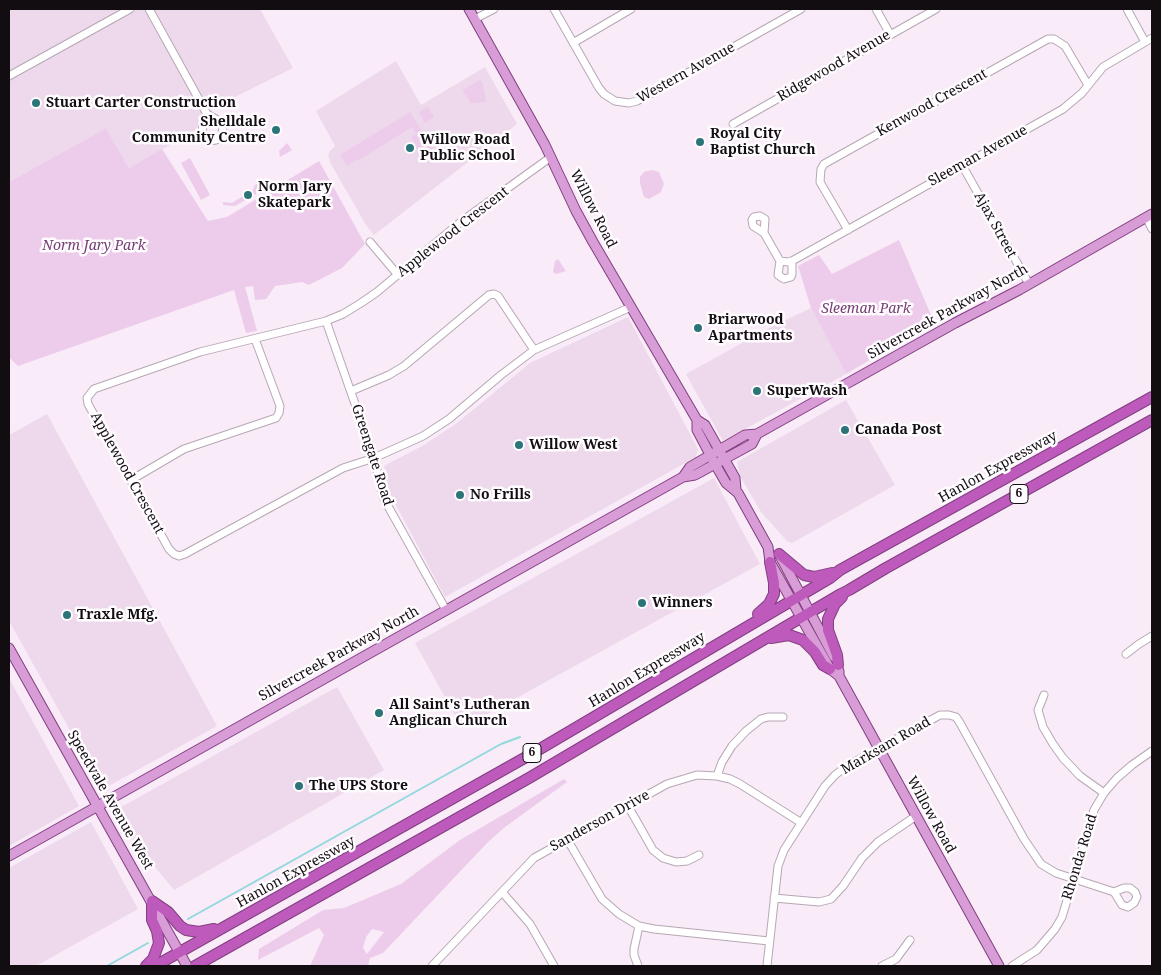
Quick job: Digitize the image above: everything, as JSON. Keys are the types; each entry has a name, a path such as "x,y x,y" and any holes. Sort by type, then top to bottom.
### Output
{"highway":[{"name":"Hanlon Expressway","path":"155,966 472,789 739,632 840,570 1152,397"},
{"name":"6","path":"195,966 529,778 805,614 1152,420"},
{"path":"779,554 804,575 814,577 840,570"},
{"path":"739,632 745,623 769,604 774,594 770,562"},
{"path":"762,640 782,636 795,636 803,640 815,652 823,665 834,667 837,655 828,630 828,619 835,604 850,590"},
{"path":"152,901 168,912 186,930 199,932 225,927"},
{"path":"146,966 153,959 159,943 157,931 152,920 152,901"},
{"path":"214,966 226,950"}],"main road":[{"name":"Willow Road","path":"469,9 551,157 576,211 697,420 705,425 735,478 736,490 768,547 770,562 796,597"},
{"name":"Silvercreek Parkway North","path":"683,477 690,467 745,435 757,434 951,325 1029,284 1149,215"},
{"name":"Willow Road","path":"697,420 697,430 715,464 726,483 736,490"},
{"name":"Silvercreek Parkway North","path":"9,856 683,477 695,475 752,444 757,434"},
{"name":"Willow Road","path":"768,547 779,554 805,614 999,966"},
{"name":"Speedvale Avenue West","path":"9,648 187,966"}],"street":[{"path":"9,76 130,9"},
{"path":"149,9 207,114"},
{"path":"475,19 494,9"},
{"name":"Western Avenue","path":"554,9 599,88 604,94 616,101 629,103 650,94 801,9"},
{"path":"573,43 631,9"},
{"path":"876,9 890,34"},
{"name":"Ridgewood Avenue","path":"733,124 936,9"},
{"path":"1127,9 1149,40"},
{"name":"Kenwood Crescent","path":"848,230 820,182 820,169 824,164 1048,39 1054,39 1065,46 1088,85"},
{"name":"Sleeman Avenue","path":"780,261 792,261 1062,109 1074,101 1103,67 1149,40"},
{"name":"Applewood Crescent","path":"551,157 462,221 361,304 326,321 200,352 94,389 89,393 87,398 88,404 169,549 179,556 343,468 374,458 424,436 534,350 631,307"},
{"name":"Ajax Street","path":"962,165 1029,284"},
{"path":"1149,215 1152,229"},
{"path":"764,233 780,261 778,275 784,279 791,277 792,261"},
{"path":"370,242 398,275"},
{"path":"351,391 389,375 404,366 489,295 494,294 498,296 534,350"},
{"name":"Greengate Road","path":"326,321 374,458 384,499 446,610"},
{"path":"131,480 184,449 276,418 280,406 255,339"},
{"path":"1126,654 1152,636"},
{"path":"1044,695 1038,710 1043,727 1053,744 1080,776 1104,793"},
{"name":"Marksam Road","path":"767,966 778,866 784,850 800,822 835,775 878,748 940,715 956,717 1031,852 1041,864 1073,880 1114,892"},
{"path":"717,776 722,762 732,746 746,731 761,719 783,717"},
{"name":"Rhonda Road","path":"1012,966 1037,950 1056,929 1062,916 1094,810 1104,793 1122,773 1152,751"},
{"name":"Sanderson Drive","path":"432,966 534,858 667,784 697,775 717,776 740,784 800,822"},
{"path":"628,806 654,850 663,858 676,862 687,861 699,855"},
{"path":"774,898 819,902 831,899 840,890 862,858 878,842 916,816"},
{"path":"567,839 602,899 619,914 639,926 769,941"},
{"path":"502,892 530,924 554,966"},
{"path":"638,966 634,956 634,949 639,926"},
{"path":"882,966 896,959 910,940"}],"shaded area":[{"path":"9,9 260,9 293,68 215,107 193,132 129,168 106,128 9,182"},
{"name":"Willow Road Public School","path":"396,61 421,105 485,67 517,124 374,235 366,225 331,164 328,155 335,146 316,111"},
{"path":"811,308 846,374 723,441 686,374 771,327"},
{"path":"628,317 698,449 696,457 445,597 390,494 384,466 424,445 457,423 530,363"},
{"path":"846,400 895,485 792,543 787,541 761,512 740,476 737,462"},
{"path":"47,414 217,726 103,789 9,621 9,435"},
{"path":"714,478 760,564 462,728 415,643"},
{"path":"9,678 79,806 9,846"},
{"path":"337,687 384,770 174,890 119,823 114,811"},
{"path":"91,822 138,909 36,966 9,966 9,868"}],"green space":[{"path":"480,80 483,84 486,102 471,103 462,90"},
{"path":"428,107 434,117 425,123 419,112"},
{"path":"410,112 437,155 430,159 431,161 428,163 411,137 416,134 412,127 347,166 340,155"},
{"name":"Norm Jary Park","path":"106,128 129,168 162,149 208,221 227,217 319,161 365,244 342,268 309,285 302,282 275,286 266,299 255,300 253,286 245,287 257,331 246,333 234,290 18,366 9,357 9,182"},
{"path":"287,143 292,150 280,157 279,151"},
{"path":"190,158 210,195 201,200 181,163"},
{"path":"652,170 659,172 664,184 661,192 649,199 644,197 640,177 644,172"},
{"name":"Norm Jary Skatepark","path":"259,182 264,183 266,188 235,206 223,205 223,202 232,203 253,190"},
{"name":"Sleeman Park","path":"899,240 934,322 846,374 811,308 798,266 819,255 832,274"},
{"path":"558,259 566,271 556,274 553,272 555,261"},
{"path":"564,779 567,782 505,827 488,842 383,953 370,958 368,966 310,966 324,935 319,928 258,960 259,949 323,910 344,908 401,884 460,840","holes":["372,929 384,932 367,954 363,948 366,937"]}],"waterway":[{"path":"188,919 501,744 520,737"},
{"path":"107,966 148,943"}],"place":[{"name":"Stuart Carter Construction","path":"36,103"},
{"name":"Shelldale Community Centre","path":"276,130"},
{"name":"Royal City Baptist Church","path":"700,142"},
{"name":"Willow Road Public School","path":"410,148"},
{"name":"Norm Jary Skatepark","path":"248,195"},
{"name":"Briarwood Apartments","path":"698,328"},
{"name":"SuperWash","path":"757,391"},
{"name":"Canada Post","path":"845,430"},
{"name":"Willow West","path":"519,445"},
{"name":"No Frills","path":"460,495"},
{"name":"Winners","path":"642,603"},
{"name":"Traxle Mfg.","path":"67,615"},
{"name":"All Saint's Lutheran Anglican Church","path":"379,713"},
{"name":"The UPS Store","path":"299,786"}]}
